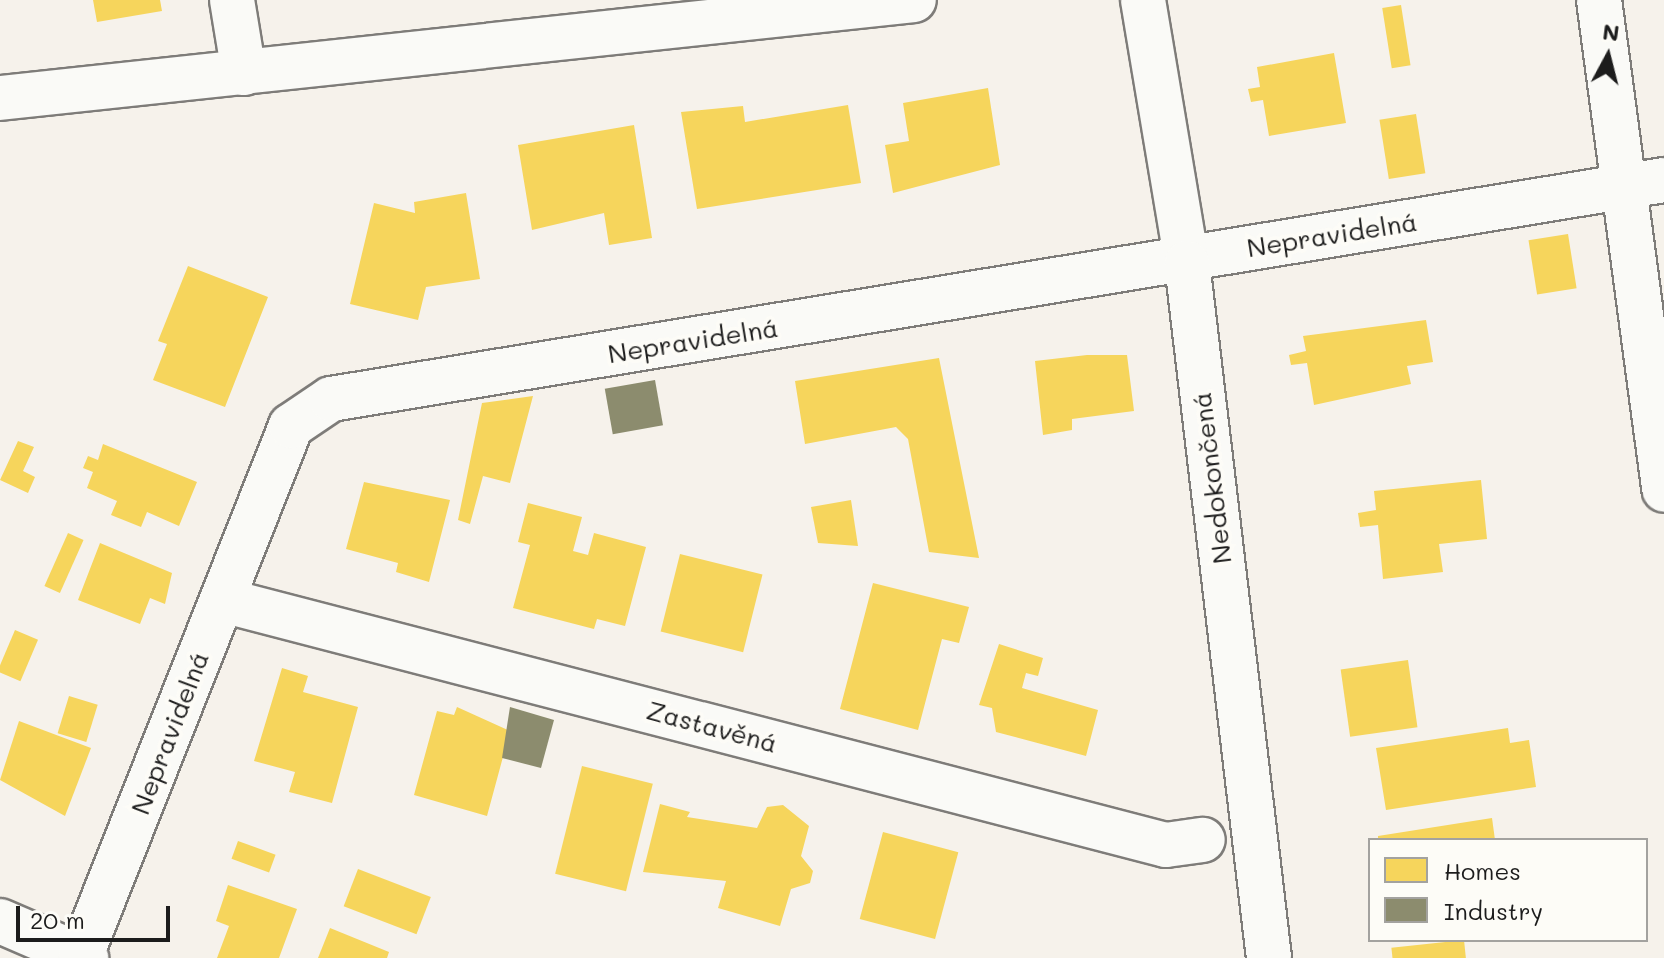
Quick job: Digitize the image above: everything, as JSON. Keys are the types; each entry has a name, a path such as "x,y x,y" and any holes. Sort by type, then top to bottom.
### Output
{"street":[{"path":"232,0 244,73"},
{"path":"0,98 244,73 668,13 914,0"},
{"name":"Nedokončená","path":"1143,0 1187,263 1269,958"},
{"path":"1599,0 1646,183 1664,490"},
{"name":"Nepravidelná","path":"83,957 291,426 331,399 1187,263 1646,183"},
{"name":"Zastavěná","path":"222,600 1166,845 1203,840"},
{"path":"0,921 83,957"}],"building: Homes":[{"path":"93,0 160,0 162,11 97,22"},
{"path":"1401,5 1411,65 1392,68 1382,8"},
{"path":"1334,53 1346,123 1269,136 1263,100 1251,102 1248,89 1260,87 1257,67"},
{"path":"988,88 1000,165 893,193 885,145 909,141 903,103"},
{"path":"848,105 861,183 697,209 681,112 743,106 745,122"},
{"path":"1416,114 1425,173 1389,179 1379,120"},
{"path":"634,125 652,238 609,245 604,213 532,230 518,145"},
{"path":"466,193 480,279 426,287 418,320 350,304 374,203 415,213 414,202"},
{"path":"1568,234 1577,288 1537,295 1528,240"},
{"path":"188,266 268,297 225,407 153,380 167,344 158,341"},
{"path":"1426,320 1433,362 1407,366 1411,384 1314,405 1307,363 1291,365 1289,355 1306,351 1303,336"},
{"path":"1087,355 1127,355 1134,411 1072,419 1072,430 1043,435 1035,361"},
{"path":"939,358 979,558 929,552 908,439 896,427 805,444 795,381"},
{"path":"533,396 510,483 483,476 470,524 458,520 482,403"},
{"path":"18,441 34,447 23,471 35,477 28,493 0,480"},
{"path":"103,444 197,482 179,526 147,512 141,527 111,515 117,501 87,488 93,472 83,468 88,456 98,460"},
{"path":"1481,480 1487,539 1439,544 1443,572 1383,579 1378,525 1360,527 1358,513 1376,510 1374,491"},
{"path":"364,482 450,500 429,582 396,572 398,563 346,549"},
{"path":"851,500 858,546 818,543 811,507"},
{"path":"528,503 582,517 573,551 588,555 594,533 646,547 625,626 597,619 594,629 513,608 530,545 518,542"},
{"path":"68,533 84,540 60,593 44,586"},
{"path":"100,543 172,573 165,604 150,598 140,624 78,600"},
{"path":"680,554 762,575 743,652 661,632"},
{"path":"873,583 969,607 959,643 942,639 918,730 840,709"},
{"path":"15,630 38,640 20,681 0,673"},
{"path":"999,644 1043,658 1038,676 1026,673 1022,688 1098,710 1086,756 996,732 992,708 979,705"},
{"path":"1408,660 1417,727 1350,737 1341,669"},
{"path":"282,668 308,676 303,692 358,707 332,803 289,792 295,772 254,761"},
{"path":"69,696 98,705 86,742 58,733"},
{"path":"457,707 510,731 487,816 414,795 437,711 454,715"},
{"path":"19,721 91,748 65,816 0,780"},
{"path":"1508,728 1510,743 1529,740 1536,787 1386,810 1376,748"},
{"path":"582,766 653,784 626,891 555,874"},
{"path":"660,804 690,812 687,817 757,828 767,807 783,805 809,826 801,856 813,871 810,883 791,889 780,926 718,908 726,881 643,872"},
{"path":"1492,818 1495,838 1378,838"},
{"path":"883,832 958,852 935,939 860,919"},
{"path":"238,841 276,855 269,873 232,859"},
{"path":"358,869 431,897 416,934 344,906"},
{"path":"228,885 297,909 279,958 217,958 229,926 216,921"},
{"path":"330,928 389,952 387,958 318,958"},
{"path":"1464,942 1466,958 1392,958 1391,948"}],"building: Industry":[{"path":"655,380 663,425 613,434 605,389"},
{"path":"510,707 554,720 541,768 502,758"}]}
